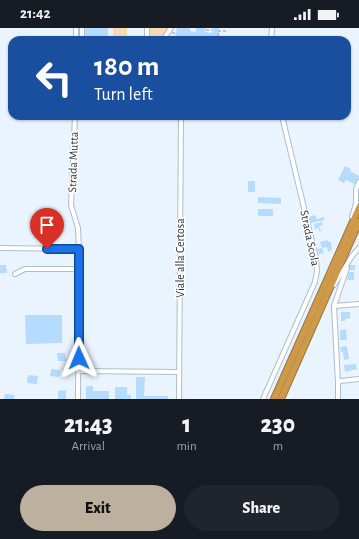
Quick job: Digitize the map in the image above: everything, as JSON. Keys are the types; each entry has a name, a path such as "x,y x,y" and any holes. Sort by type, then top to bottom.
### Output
{"highway":[{"path":"274,399 359,208"},
{"path":"281,399 359,222"}],"street":[{"name":"Strada Mutta","path":"75,120 71,204 78,228 79,249 78,399"},
{"name":"Viale alla Certosa","path":"179,399 180,120"},
{"name":"Strada Scola","path":"263,399 311,292 317,271 316,258 283,120"},
{"path":"344,242 356,204 356,189 359,182"},
{"path":"0,248 79,249"},
{"path":"323,302 352,256 359,248"},
{"path":"338,399 339,382 334,306 347,268"},
{"path":"15,274 25,269 79,269"},
{"path":"334,306 359,304"},
{"path":"79,371 179,372"},
{"path":"339,382 359,379"}],"path":[{"path":"218,36 221,28"},
{"path":"206,30 212,30"},
{"path":"219,31 227,31"}],"shaded area":[{"path":"113,28 127,28 127,36 113,36"},
{"path":"149,28 169,28 164,36 149,36"}],"building":[{"path":"85,28 108,28 108,36 85,36"},
{"path":"177,28 190,28 190,31 196,32 196,28 206,28 205,32 212,33 213,28 219,28 218,36 175,36"},
{"path":"345,166 359,176 358,186 346,180 344,183 338,180"},
{"path":"248,181 255,181 255,192 248,192"},
{"path":"258,197 281,198 281,204 258,203"},
{"path":"258,209 273,209 273,216 258,216"},
{"path":"315,215 317,219 324,217 324,220 311,223 309,217"},
{"path":"322,222 323,225 319,226 321,231 319,231 318,227 315,230 314,224"},
{"path":"328,240 328,242 331,242 332,250 328,252 327,247 322,248 320,242"},
{"path":"322,248 324,253 319,254 317,249"},
{"path":"0,265 6,265 7,273 0,273"},
{"path":"349,265 355,265 355,270 349,270"},
{"path":"349,272 354,272 354,280 347,280"},
{"path":"341,312 350,312 350,318 345,319 345,321 341,321"},
{"path":"25,315 62,315 62,343 26,344"},
{"path":"346,329 347,340 340,340 340,330"},
{"path":"347,346 349,359 344,360 343,352 341,352 340,347"},
{"path":"57,353 65,353 66,361 58,361"},
{"path":"356,364 357,369 345,372 344,365"},
{"path":"51,369 60,370 59,377 50,376"},
{"path":"28,375 38,376 37,384 27,383"},
{"path":"136,377 145,377 144,396 168,396 168,399 136,399"},
{"path":"86,386 93,386 93,391 109,391 109,399 86,399"},
{"path":"115,387 127,387 127,395 131,395 131,399 115,399"},
{"path":"66,390 66,399 58,399 58,391"},
{"path":"5,394 15,395 14,399 4,399"}],"route":[{"path":"47,249 79,249 79,358"}]}
